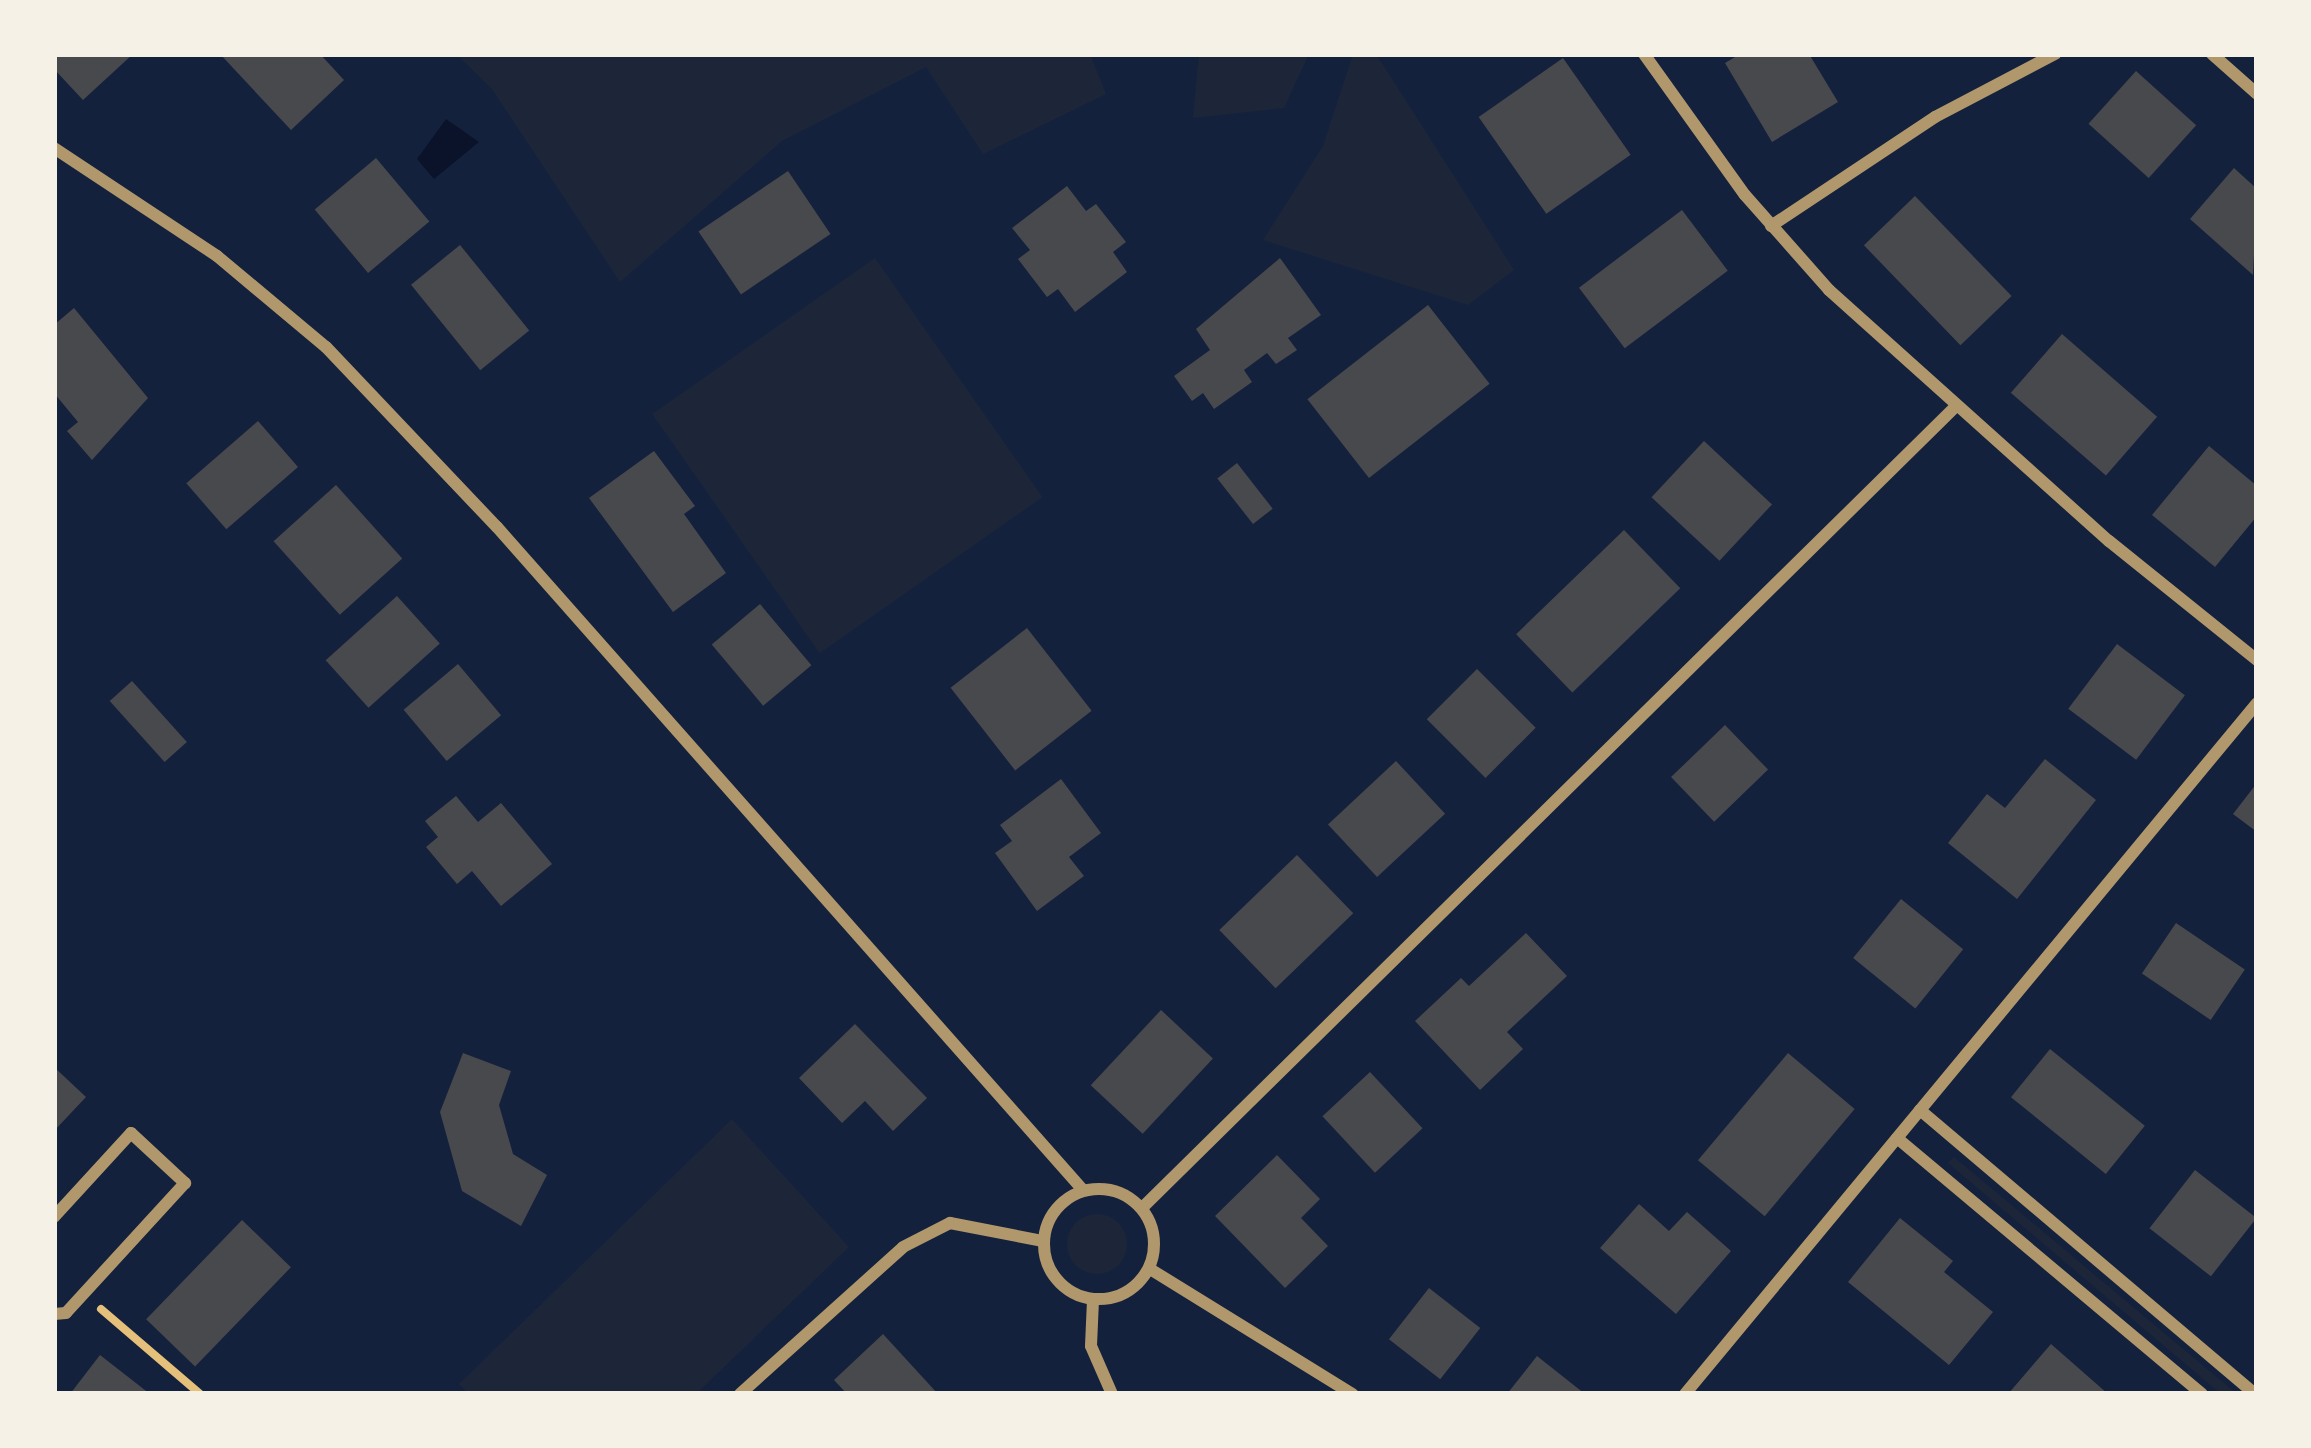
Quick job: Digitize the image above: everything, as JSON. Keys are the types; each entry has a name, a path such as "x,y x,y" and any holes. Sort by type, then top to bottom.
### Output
{"street":[{"path":"1644,54 1771,226 1954,406 2257,660"},
{"path":"1771,226 1935,117 2055,54"},
{"path":"2212,54 2257,94"},
{"path":"54,148 217,256 326,346 602,644 1083,1190"},
{"path":"1142,1208 1954,406"},
{"path":"1685,1394 2257,703"},
{"path":"1920,1110 2255,1394"},
{"path":"54,1217 131,1133 185,1183 66,1313 54,1314"},
{"path":"1897,1138 2203,1394"},
{"path":"1083,1190 1115,1190 1142,1208 1155,1237 1150,1269 1126,1294 1093,1300 1066,1290 1048,1268 1043,1240 1055,1209 1083,1190"},
{"path":"740,1394 903,1247 950,1223 1043,1240"},
{"path":"1150,1269 1352,1394"},
{"path":"1093,1300 1091,1346 1112,1394"}],"path":[{"path":"95,1305 200,1394"}],"shaded area":[{"path":"456,54 1090,54 1106,94 983,154 926,67 782,141 620,282 492,89"},
{"path":"1199,54 1309,54 1284,108 1193,118"},
{"path":"1353,54 1376,54 1514,270 1468,305 1263,240 1323,146"},
{"path":"446,119 479,142 434,179 417,159"},
{"path":"875,258 1042,497 820,653 652,414"},
{"path":"732,1119 849,1247 696,1394 469,1394 459,1384"},
{"path":"1954,1157 2237,1394 2221,1394 1948,1163"},
{"path":"1097,1214 1118,1223 1127,1244 1118,1265 1097,1274 1076,1265 1067,1244 1076,1223"}],"building":[{"path":"54,54 133,54 83,100 54,69"},
{"path":"220,54 320,54 344,80 291,130"},
{"path":"1740,54 1809,54 1838,102 1772,142 1725,63"},
{"path":"1563,58 1631,155 1546,214 1479,117"},
{"path":"2136,71 2196,125 2149,178 2088,124"},
{"path":"376,158 429,222 368,273 315,209"},
{"path":"2234,168 2257,189 2253,275 2190,219"},
{"path":"788,171 830,234 741,294 698,231"},
{"path":"1067,186 1086,211 1096,204 1126,242 1113,252 1127,272 1075,312 1058,289 1047,297 1018,259 1030,250 1012,228"},
{"path":"1915,196 2012,296 1960,345 1864,245"},
{"path":"1682,210 1728,271 1625,348 1579,288"},
{"path":"460,245 529,330 480,370 411,285"},
{"path":"1280,258 1321,315 1288,338 1297,350 1276,364 1267,353 1244,370 1252,382 1214,409 1203,393 1192,401 1174,376 1210,350 1196,329"},
{"path":"1428,305 1490,384 1369,478 1307,399"},
{"path":"74,308 148,398 92,460 67,431 78,422 54,393 54,325"},
{"path":"2062,334 2157,417 2106,476 2011,393"},
{"path":"258,421 298,467 226,529 186,483"},
{"path":"1704,441 1772,504 1720,561 1651,497"},
{"path":"2209,446 2257,486 2257,516 2215,567 2152,515"},
{"path":"654,451 695,506 684,514 726,573 673,612 589,498"},
{"path":"1237,463 1273,509 1253,524 1217,478"},
{"path":"336,485 402,559 340,615 274,541"},
{"path":"1624,530 1680,588 1572,692 1516,634"},
{"path":"397,596 440,644 368,708 326,660"},
{"path":"760,604 811,665 763,706 712,644"},
{"path":"1027,628 1092,711 1015,770 951,688"},
{"path":"2117,644 2185,695 2136,760 2068,709"},
{"path":"458,664 501,715 447,761 404,710"},
{"path":"1477,669 1536,728 1485,778 1427,719"},
{"path":"132,681 187,742 165,762 110,701"},
{"path":"1725,725 1768,770 1714,822 1671,777"},
{"path":"2045,759 2096,800 2017,899 1948,843 1987,794 2005,808"},
{"path":"1396,761 1445,814 1377,877 1328,824"},
{"path":"1061,779 1101,833 1069,857 1084,876 1037,911 995,853 1012,841 1000,825"},
{"path":"2257,783 2257,832 2233,814"},
{"path":"456,796 478,822 501,803 552,864 501,906 472,871 457,884 426,847 438,837 425,821"},
{"path":"1297,855 1353,913 1276,988 1219,930"},
{"path":"1901,899 1963,949 1915,1008 1853,958"},
{"path":"2176,923 2245,969 2211,1020 2142,974"},
{"path":"1526,933 1567,976 1507,1032 1523,1049 1480,1090 1415,1021 1461,978 1469,986"},
{"path":"1161,1010 1213,1058 1143,1134 1091,1085"},
{"path":"855,1024 927,1098 893,1131 865,1101 842,1123 799,1078"},
{"path":"2050,1049 2145,1126 2106,1174 2011,1097"},
{"path":"463,1053 511,1071 499,1105 513,1154 547,1175 521,1226 462,1191 440,1112"},
{"path":"1788,1053 1855,1109 1765,1216 1698,1160"},
{"path":"54,1067 86,1097 54,1131"},
{"path":"1370,1072 1423,1128 1375,1173 1322,1116"},
{"path":"1277,1155 1320,1199 1301,1218 1328,1246 1285,1288 1215,1216"},
{"path":"2195,1170 2256,1218 2211,1276 2149,1228"},
{"path":"1639,1204 1669,1231 1687,1212 1731,1251 1676,1314 1600,1248"},
{"path":"1900,1218 1953,1261 1944,1272 1993,1312 1949,1365 1848,1282"},
{"path":"242,1220 291,1267 195,1367 146,1319"},
{"path":"1429,1288 1480,1328 1440,1379 1389,1339"},
{"path":"883,1334 938,1394 847,1394 834,1380"},
{"path":"2051,1344 2108,1394 2008,1394"},
{"path":"100,1355 150,1394 70,1394"},
{"path":"1537,1356 1585,1394 1507,1394"}]}
